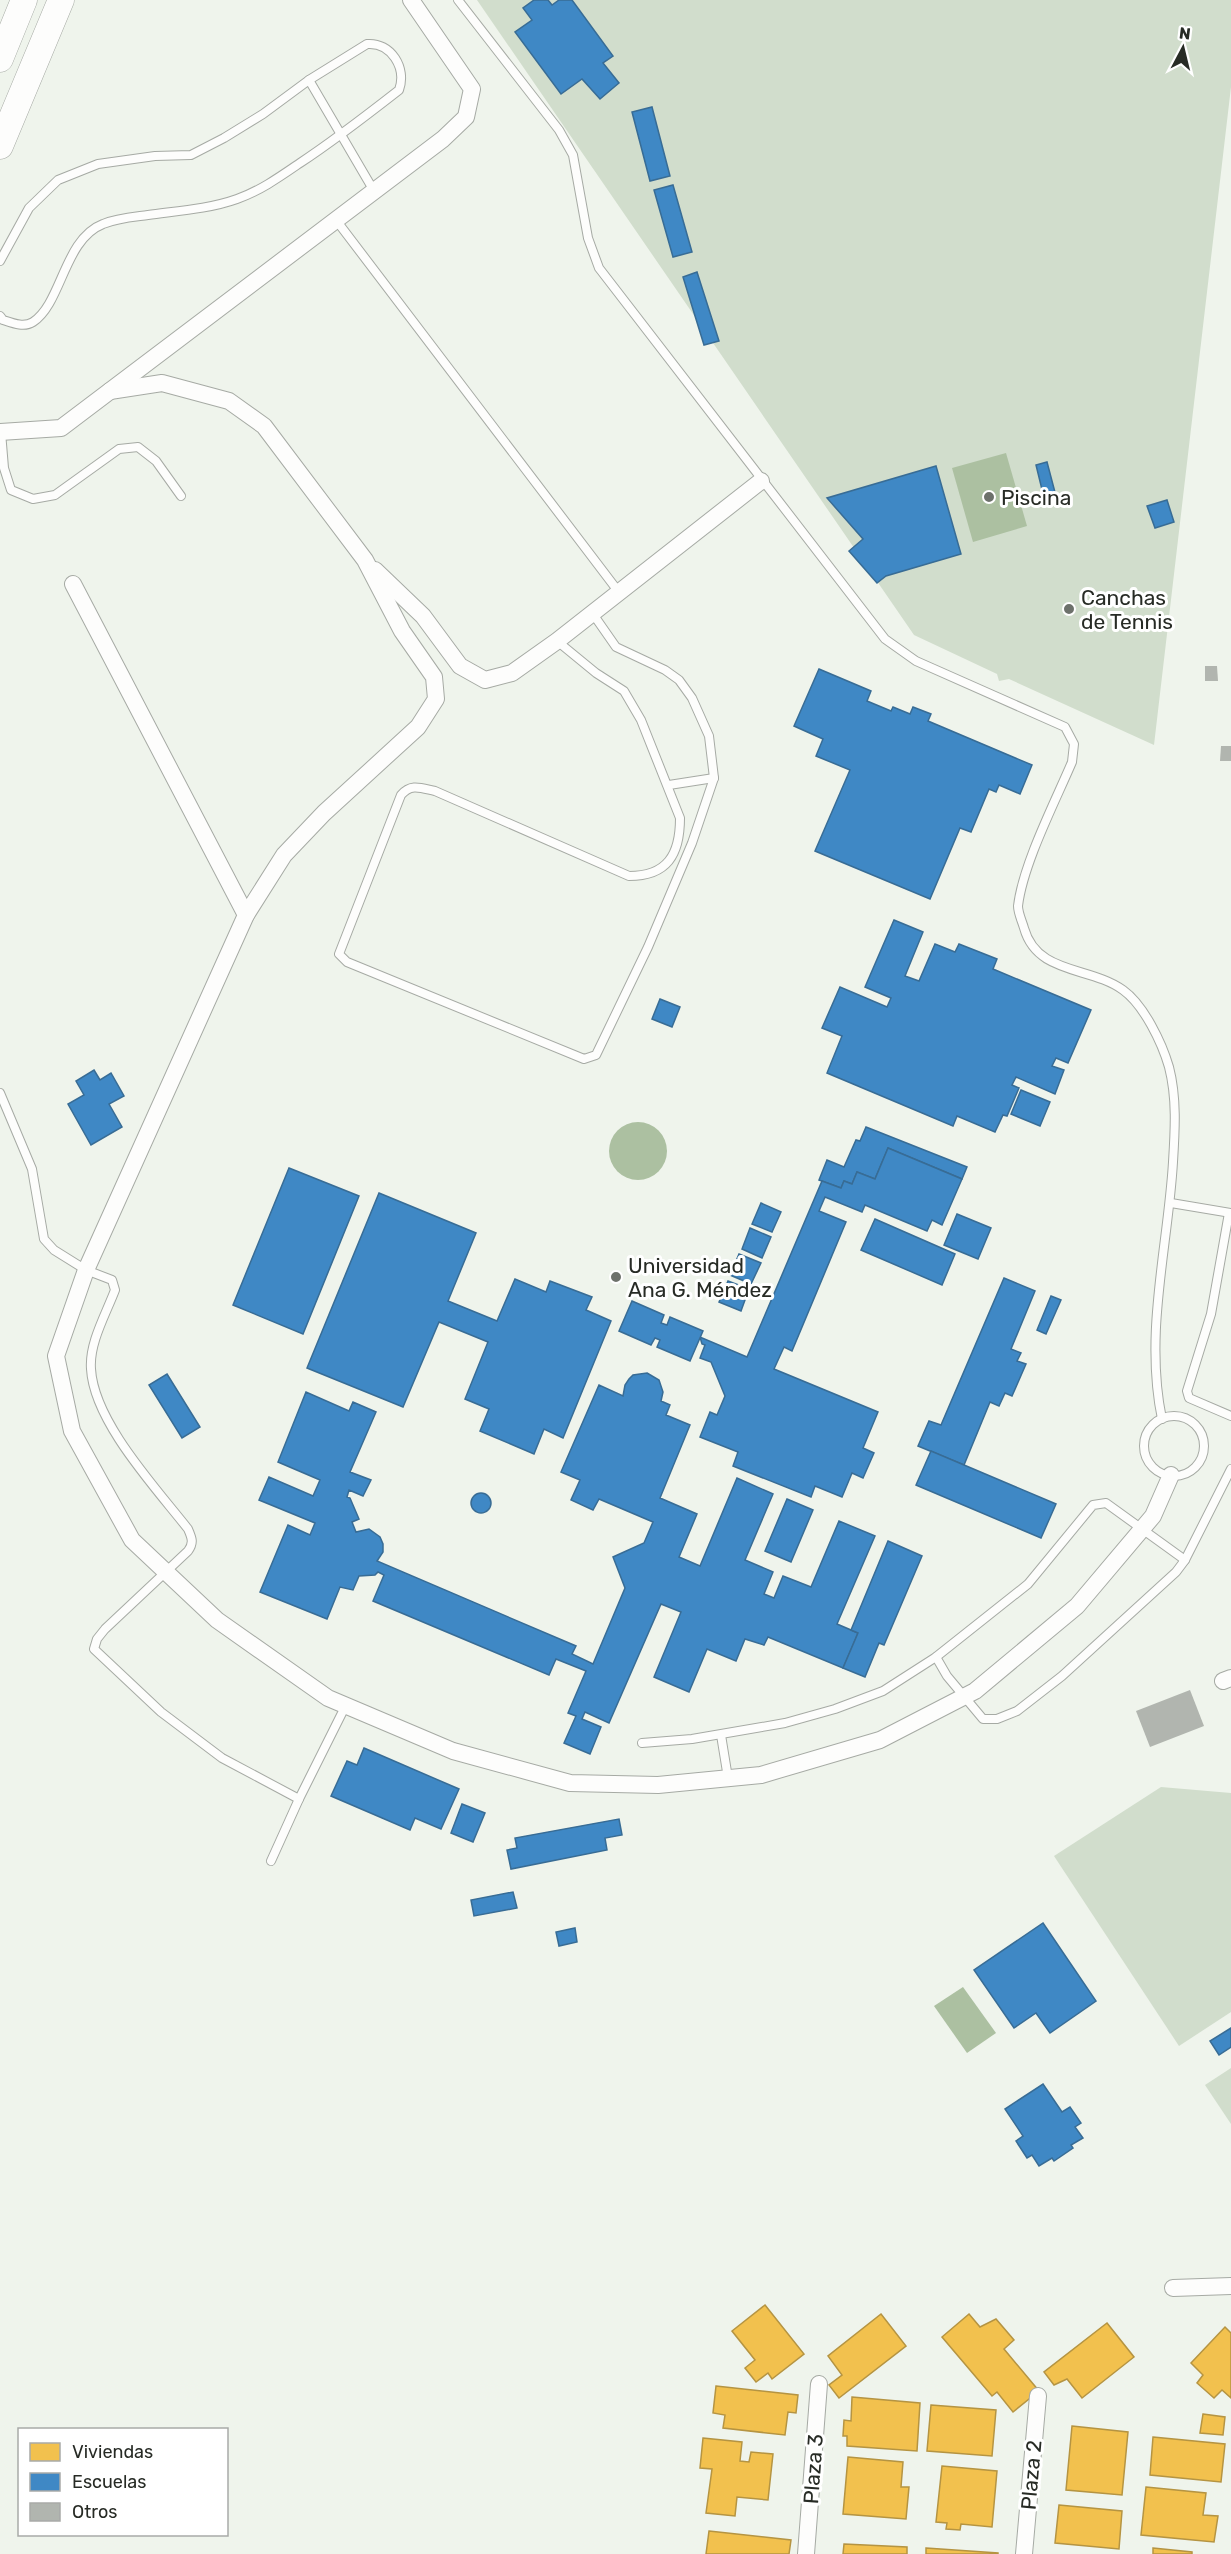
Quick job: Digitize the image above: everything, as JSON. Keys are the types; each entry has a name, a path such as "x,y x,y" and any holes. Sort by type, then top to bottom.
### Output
{"main road":[{"path":"0,59 10,25 24,0"},
{"path":"0,146 61,0"}],"street":[{"path":"1,432 61,428 443,139 466,117 472,89 411,0"},
{"path":"110,391 162,383 229,401 264,426 365,560 402,631 434,676 436,699 418,727 324,813 284,855 246,915 86,1270 56,1356 72,1431 132,1540 217,1620 328,1698 453,1751 570,1783 658,1785 761,1775 880,1740 964,1698 1077,1606 1153,1516 1171,1475"},
{"path":"365,560 423,615 460,666 485,680 512,673 557,641 593,614 618,591 762,481"},
{"path":"73,584 246,915"},
{"path":"1173,2288 1231,2286"},
{"name":"Plaza 3","path":"806,2554 819,2384"},
{"name":"Plaza 2","path":"1024,2554 1038,2396"}],"lane":[{"path":"459,0 559,130 573,155 588,238 599,268 885,639 916,661 1065,727 1074,744 1072,762 1025,876 1018,909 1027,940 1046,960 1123,990 1146,1014 1169,1066 1176,1114 1171,1203 1162,1260 1155,1336 1155,1386 1162,1419"},
{"path":"0,261 29,208 58,180 98,164 155,156 191,154 253,120 309,80 367,44 377,43 386,46 402,69 403,80 399,90 342,135 272,183 214,206 118,219 102,224 90,230 79,243 45,309 33,323 21,325 3,320 0,316"},
{"path":"309,80 374,191"},
{"path":"336,220 618,591"},
{"path":"1,432 3,468 11,490 33,499 55,495 119,449 138,447 156,461 181,496"},
{"path":"557,641 596,673 624,691 641,720 669,785 680,818 680,831 669,862 661,870 647,876 629,876 435,791 414,786 406,789 401,795 339,954 347,962 576,1058 591,1058 596,1055 622,1005 648,947 692,843 714,778 709,736 692,698 679,680 665,670 616,647 593,614"},
{"path":"669,785 714,778"},
{"path":"0,1093 32,1169 44,1239 54,1250 86,1270 112,1280 115,1290 98,1332 91,1368 106,1418 128,1452 188,1529 192,1538 192,1545 188,1551 105,1629 97,1639 94,1649 161,1712 222,1758 299,1799"},
{"path":"1171,1203 1230,1213 1211,1314 1187,1391 1189,1398 1231,1416"},
{"path":"1180,1416 1191,1421 1199,1429 1204,1440 1204,1452 1191,1471 1171,1475 1158,1471 1149,1462 1145,1452 1145,1440 1149,1429 1162,1419 1180,1416"},
{"path":"936,1657 947,1676 982,1719 997,1719 1017,1711 1080,1660 1176,1572 1185,1560 1231,1469"},
{"path":"642,1743 721,1735 785,1723 835,1709 883,1691 936,1657 1028,1584 1093,1505 1106,1503 1185,1560"},
{"path":"271,1861 346,1705"},
{"path":"721,1735 728,1778"}],"shaded area":[{"path":"477,0 1231,0 1231,87 1154,745 1009,679 999,681 997,674 914,635"},
{"name":"Piscina","path":"1006,453 1027,526 973,542 952,468"},
{"path":"632,1122 644,1122 659,1130 667,1145 667,1157 659,1172 644,1180 632,1180 617,1172 609,1157 609,1145 617,1130"},
{"path":"1161,1787 1231,1793 1231,2012 1179,2046 1054,1856"},
{"path":"963,1987 996,2033 967,2053 934,2006"},
{"path":"1231,2068 1231,2124 1205,2085"}],"building: Viviendas":[{"path":"765,2305 804,2354 772,2379 768,2373 756,2382 745,2368 755,2360 732,2331"},
{"path":"881,2314 906,2346 839,2398 829,2385 842,2375 828,2356"},
{"path":"969,2314 980,2327 996,2319 1014,2340 1004,2349 1039,2391 1013,2412 997,2392 992,2396 942,2337"},
{"path":"1107,2323 1134,2357 1082,2398 1067,2379 1054,2385 1044,2372"},
{"path":"1225,2327 1231,2333 1231,2398 1222,2390 1214,2398 1197,2383 1203,2375 1191,2363"},
{"path":"716,2386 798,2395 796,2413 788,2412 785,2435 723,2428 725,2415 713,2413"},
{"path":"852,2397 920,2403 917,2451 847,2446 847,2436 843,2436 844,2420 851,2421"},
{"path":"931,2405 996,2410 992,2456 927,2451"},
{"path":"1203,2414 1225,2417 1223,2435 1200,2433"},
{"path":"1072,2426 1128,2432 1122,2495 1066,2490"},
{"path":"1153,2437 1225,2444 1221,2482 1150,2475"},
{"path":"703,2438 742,2442 740,2461 749,2462 751,2452 773,2454 768,2500 737,2497 735,2516 706,2513 712,2469 700,2468"},
{"path":"848,2457 903,2462 901,2487 909,2487 906,2519 843,2514"},
{"path":"942,2466 997,2471 992,2527 961,2524 960,2530 946,2529 947,2523 936,2522"},
{"path":"1146,2487 1206,2493 1203,2515 1218,2516 1214,2542 1141,2535"},
{"path":"1059,2505 1122,2511 1119,2549 1055,2543"},
{"path":"709,2531 791,2540 789,2554 706,2554"},
{"path":"844,2544 907,2547 907,2554 843,2554"},
{"path":"926,2548 998,2553 998,2554 926,2554"},
{"path":"1153,2548 1192,2552 1192,2554 1153,2554"}],"building: Escuelas":[{"path":"534,0 548,0 552,5 559,0 572,0 613,56 603,63 619,83 600,99 582,79 561,94 515,32 532,20 523,8"},
{"path":"652,107 670,176 650,181 632,112"},
{"path":"673,185 692,252 673,257 654,190"},
{"path":"697,272 719,341 704,345 683,277"},
{"path":"1047,462 1057,500 1045,502 1036,465"},
{"path":"936,466 961,554 886,576 877,583 849,551 863,539 827,498"},
{"path":"1167,500 1174,522 1155,528 1147,506"},
{"path":"819,669 871,691 867,701 891,711 893,707 910,714 913,707 931,714 928,721 1032,765 1020,794 999,785 996,792 989,789 971,832 960,828 930,899 815,851 850,770 816,756 823,739 794,726"},
{"path":"894,920 923,932 905,976 919,981 935,944 955,952 959,944 997,959 993,969 1091,1010 1068,1063 1056,1058 1052,1066 1064,1070 1055,1094 1016,1077 1012,1085 1019,1088 1007,1116 1003,1115 995,1132 957,1116 953,1126 827,1073 842,1036 822,1028 840,987 887,1007 891,998 865,987"},
{"path":"660,999 680,1007 672,1027 652,1019"},
{"path":"94,1070 100,1080 111,1073 124,1096 109,1104 122,1127 91,1145 68,1104 84,1095 76,1081"},
{"path":"1021,1090 1050,1102 1040,1126 1011,1114"},
{"path":"866,1127 967,1167 962,1179 888,1148 875,1179 857,1172 852,1184 844,1181 841,1188 819,1180 827,1160 844,1167 856,1140 860,1141"},
{"path":"888,1148 962,1179 942,1225 932,1220 927,1231 865,1205 862,1212 825,1197 819,1211 846,1222 792,1351 784,1347 774,1369 878,1412 863,1448 874,1453 863,1478 852,1473 842,1497 815,1486 811,1497 733,1466 738,1452 700,1437 710,1412 717,1415 725,1396 711,1362 700,1358 705,1345 702,1344 700,1337 747,1357 822,1181 841,1188 844,1181 852,1184 857,1172 875,1179"},
{"path":"289,1168 359,1196 303,1334 233,1305"},
{"path":"379,1193 476,1233 448,1301 497,1321 515,1279 546,1292 550,1281 592,1297 586,1310 611,1321 563,1438 544,1429 534,1454 480,1431 489,1409 465,1399 488,1342 439,1322 403,1407 307,1368"},
{"path":"761,1203 781,1212 772,1232 752,1224"},
{"path":"957,1214 991,1228 978,1259 944,1245"},
{"path":"875,1219 955,1254 942,1285 861,1250"},
{"path":"750,1228 771,1237 762,1258 742,1249"},
{"path":"739,1254 761,1263 751,1284 730,1275"},
{"path":"1004,1278 1035,1291 1011,1349 1021,1353 1017,1361 1026,1364 1012,1396 1005,1393 999,1406 990,1402 964,1465 918,1446 929,1421 941,1425"},
{"path":"728,1281 749,1289 741,1311 719,1302"},
{"path":"1051,1296 1061,1300 1046,1334 1037,1330"},
{"path":"632,1301 664,1315 661,1323 667,1325 670,1317 703,1331 690,1361 657,1347 660,1340 655,1338 651,1345 619,1331"},
{"path":"647,1373 659,1380 663,1392 661,1401 670,1405 666,1415 690,1425 660,1498 697,1514 679,1557 700,1566 737,1478 773,1494 745,1560 773,1572 764,1594 774,1598 783,1576 811,1587 839,1521 875,1536 837,1624 858,1633 843,1668 768,1637 764,1645 745,1639 736,1661 707,1649 689,1692 654,1677 681,1612 661,1604 609,1723 585,1712 582,1719 601,1727 590,1754 564,1743 576,1716 568,1713 586,1671 556,1659 549,1675 373,1601 384,1575 378,1572 375,1575 359,1576 353,1590 340,1587 327,1619 260,1592 288,1525 310,1535 315,1523 259,1500 269,1477 313,1496 320,1480 278,1462 306,1392 349,1411 353,1402 376,1412 350,1472 371,1480 363,1496 349,1490 347,1497 350,1498 359,1519 352,1522 356,1532 369,1529 380,1537 383,1552 377,1561 576,1646 572,1654 593,1664 625,1588 613,1557 644,1543 653,1522 599,1499 593,1510 571,1500 580,1480 561,1472 599,1385 623,1396 625,1385 633,1375"},
{"path":"167,1374 200,1427 182,1438 149,1385"},
{"path":"931,1451 1056,1504 1041,1538 916,1485"},
{"path":"481,1493 488,1496 491,1503 488,1510 481,1513 474,1510 471,1503 474,1496"},
{"path":"787,1499 813,1510 791,1562 765,1551"},
{"path":"888,1541 922,1556 884,1645 879,1643 865,1677 843,1668 858,1633 851,1630"},
{"path":"364,1748 459,1789 441,1829 415,1818 410,1830 331,1796 347,1761 357,1765"},
{"path":"462,1804 485,1813 473,1842 451,1833"},
{"path":"619,1819 622,1835 605,1838 607,1850 511,1869 507,1850 517,1848 515,1838"},
{"path":"513,1892 517,1908 474,1916 471,1900"},
{"path":"1043,1923 1096,2001 1050,2033 1036,2013 1014,2028 974,1970"},
{"path":"575,1928 577,1942 559,1946 556,1932"},
{"path":"1231,2028 1231,2047 1219,2055 1210,2041"},
{"path":"1043,2084 1062,2112 1070,2107 1081,2123 1075,2127 1083,2138 1071,2145 1073,2148 1054,2161 1052,2158 1039,2166 1032,2155 1027,2158 1016,2141 1023,2136 1005,2109"}],"building: Otros":[{"path":"1205,666 1217,666 1218,681 1205,681"},
{"path":"1221,746 1231,746 1231,761 1220,761"},
{"path":"1190,1690 1204,1726 1150,1747 1136,1711"}],"place":[{"name":"Piscina","path":"989,497"},
{"name":"Canchas de Tennis","path":"1069,609"},
{"name":"Universidad Ana G. Méndez","path":"616,1277"}]}
